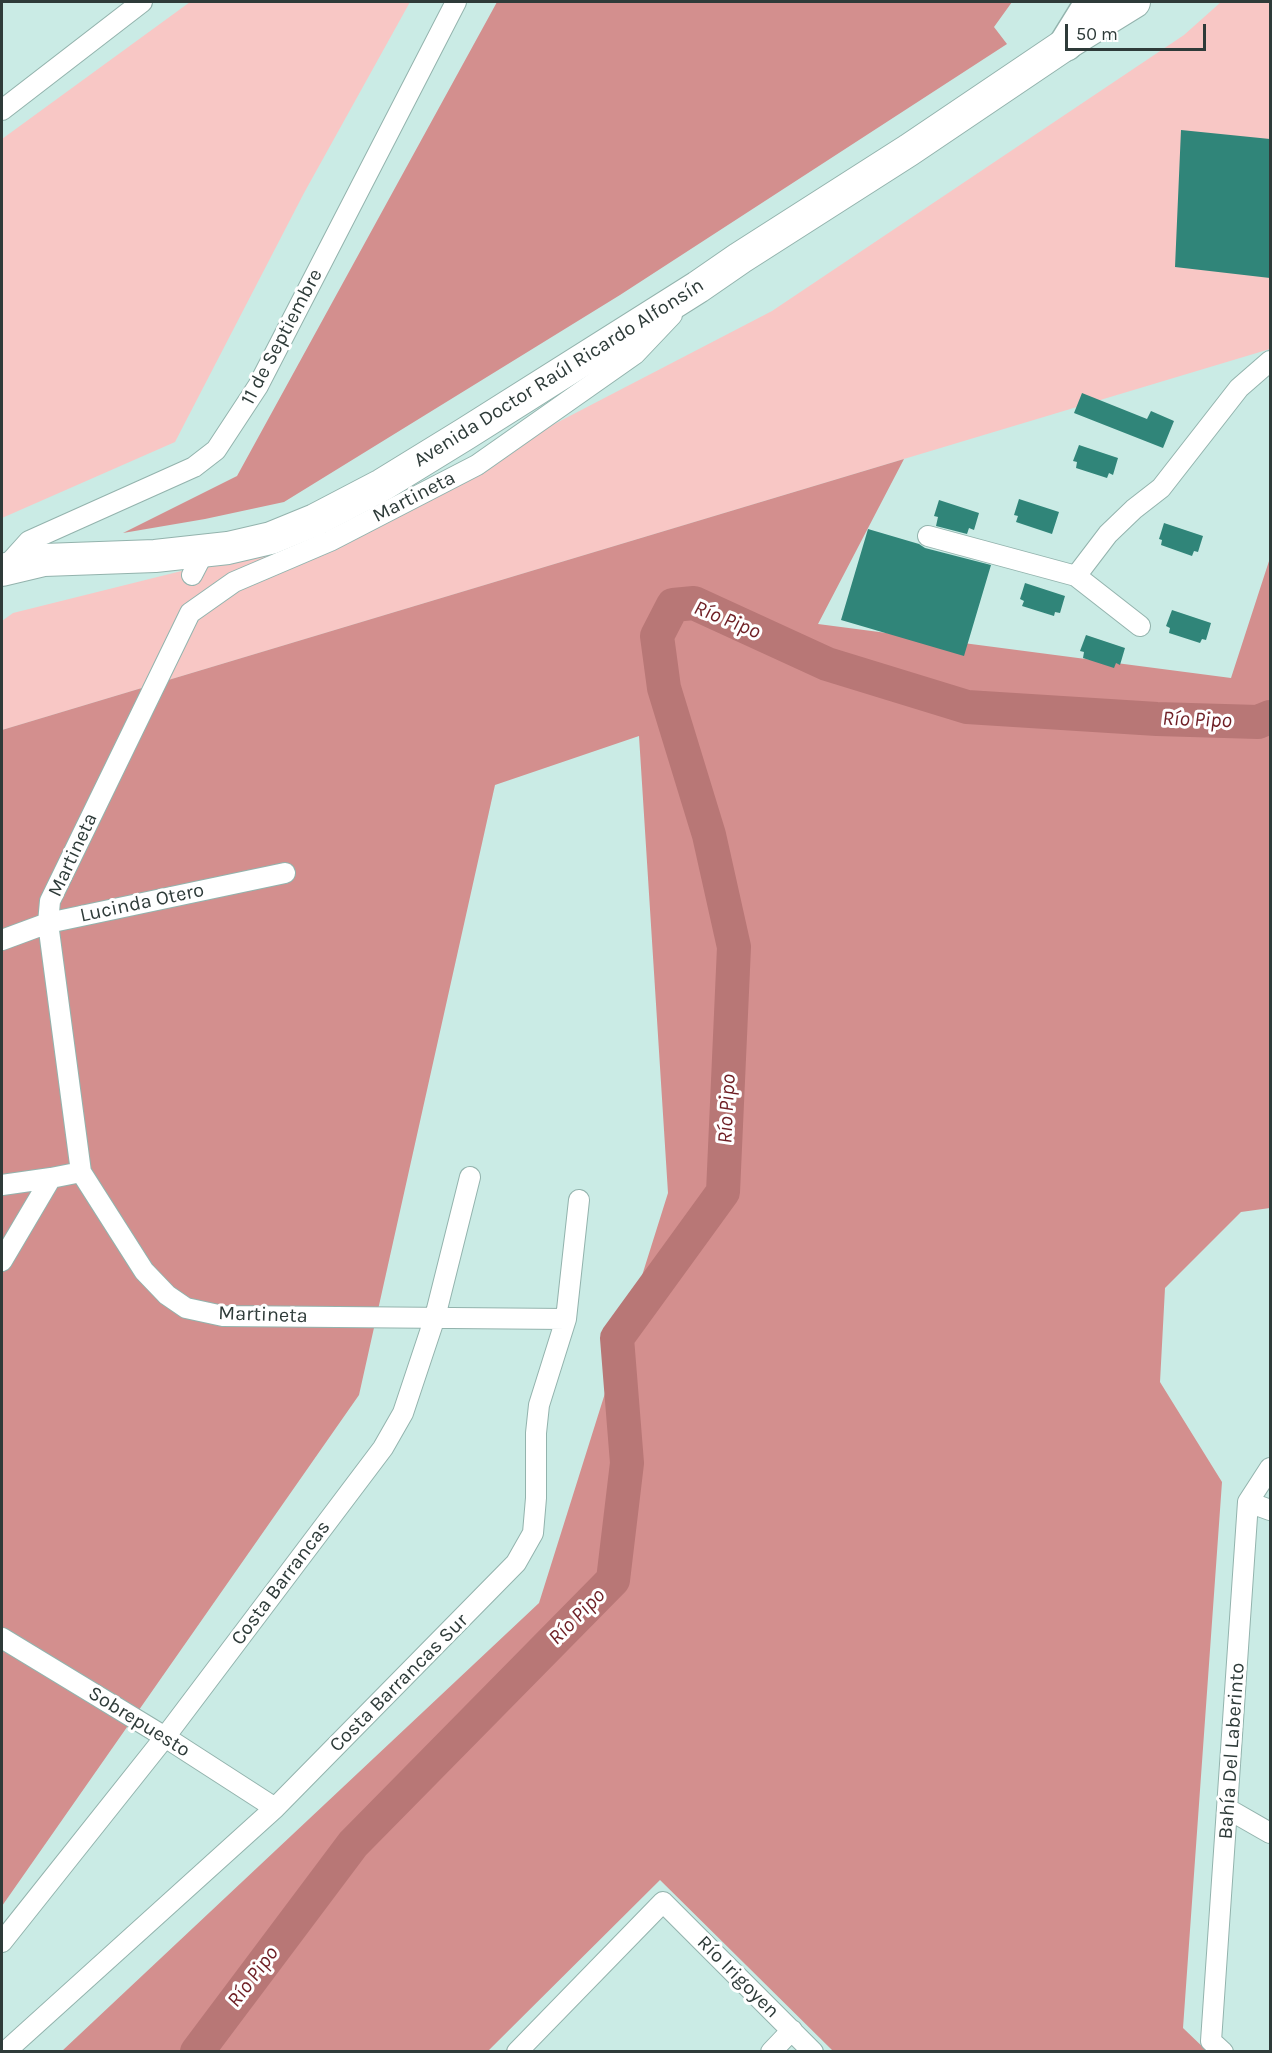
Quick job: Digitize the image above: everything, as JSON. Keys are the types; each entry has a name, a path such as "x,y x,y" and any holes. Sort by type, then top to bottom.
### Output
{"highway":[{"path":"1066,44 1092,2"}],"main road":[{"name":"Avenida Doctor Raúl Ricardo Alfonsín","path":"2,570 44,560 154,556 198,562 228,548 271,538 315,520 382,485 698,287 909,150 1066,44 1134,2"}],"street":[{"path":"2,110 142,2"},
{"name":"11 de Septiembre","path":"2,570 29,541 195,467 216,450 258,386 456,2"},
{"name":"Martineta","path":"566,1319 223,1316 186,1308 167,1295 144,1271 81,1172 48,923 50,901 190,613 234,582 330,541 477,465 634,354 698,287"},
{"path":"1076,576 1108,534 1134,509 1161,488 1239,388 1270,361"},
{"path":"928,536 1076,576 1140,626"},
{"name":"Lucinda Otero","path":"2,940 48,923 285,873"},
{"path":"2,1185 81,1172"},
{"name":"Costa Barrancas","path":"2,1942 165,1737 383,1448 403,1413 435,1317 470,1177"},
{"path":"2,1261 51,1178"},
{"name":"Costa Barrancas Sur","path":"5,2052 275,1808 516,1563 533,1533 536,1498 536,1433 540,1406 566,1319 579,1200"},
{"name":"Bahía Del Laberinto","path":"1217,2046 1228,1809 1248,1502 1270,1468"},
{"path":"1248,1502 1270,1510"},
{"name":"Sobrepuesto","path":"2,1638 165,1737 275,1808"},
{"path":"1228,1809 1270,1833"},
{"name":"Río Irigoyen","path":"517,2052 663,1902 813,2052"},
{"path":"771,2052 792,2030"}],"shaded area":[{"path":"190,2 410,2 304,193 175,442 2,518 2,139"},
{"path":"497,2 1012,2 994,27 1007,44 620,295 284,502 123,533 237,476"},
{"path":"1221,2 1270,2 1270,349 2,730 2,621 13,613 354,528 772,311 1184,35"},
{"path":"904,459 818,624 1231,678 1270,558 1270,1208 1241,1212 1165,1288 1160,1382 1222,1482 1183,2028 1207,2051 833,2051 660,1880 488,2051 62,2051 539,1603 668,1193 639,736 495,785 359,1395 2,1906 2,730"}],"building":[{"path":"1181,130 1270,139 1270,278 1175,267"},
{"path":"1082,393 1147,419 1151,411 1174,421 1163,448 1074,413"},
{"path":"1079,445 1118,458 1113,475 1109,473 1107,478 1076,468 1077,462 1073,461"},
{"path":"1019,499 1059,512 1052,534 1016,522 1018,516 1014,515"},
{"path":"939,500 979,513 974,530 969,528 967,534 936,526 938,517 934,516"},
{"path":"1164,523 1203,536 1198,552 1194,551 1192,556 1161,545 1162,540 1159,539"},
{"path":"868,529 919,544 925,548 991,565 964,656 841,620"},
{"path":"1025,583 1065,596 1060,613 1055,612 1054,616 1022,606 1024,601 1020,599"},
{"path":"1172,610 1211,623 1206,640 1202,639 1200,643 1169,633 1170,628 1166,626"},
{"path":"1086,635 1125,648 1120,665 1116,663 1114,668 1083,658 1084,652 1080,651"}],"waterway":[{"name":"Río Pipo","path":"197,2052 353,1844 613,1580 627,1463 617,1338 723,1192 734,947 709,835 664,688 657,636 673,605 694,603 827,664 967,707 1157,719 1258,722 1270,717"}]}
